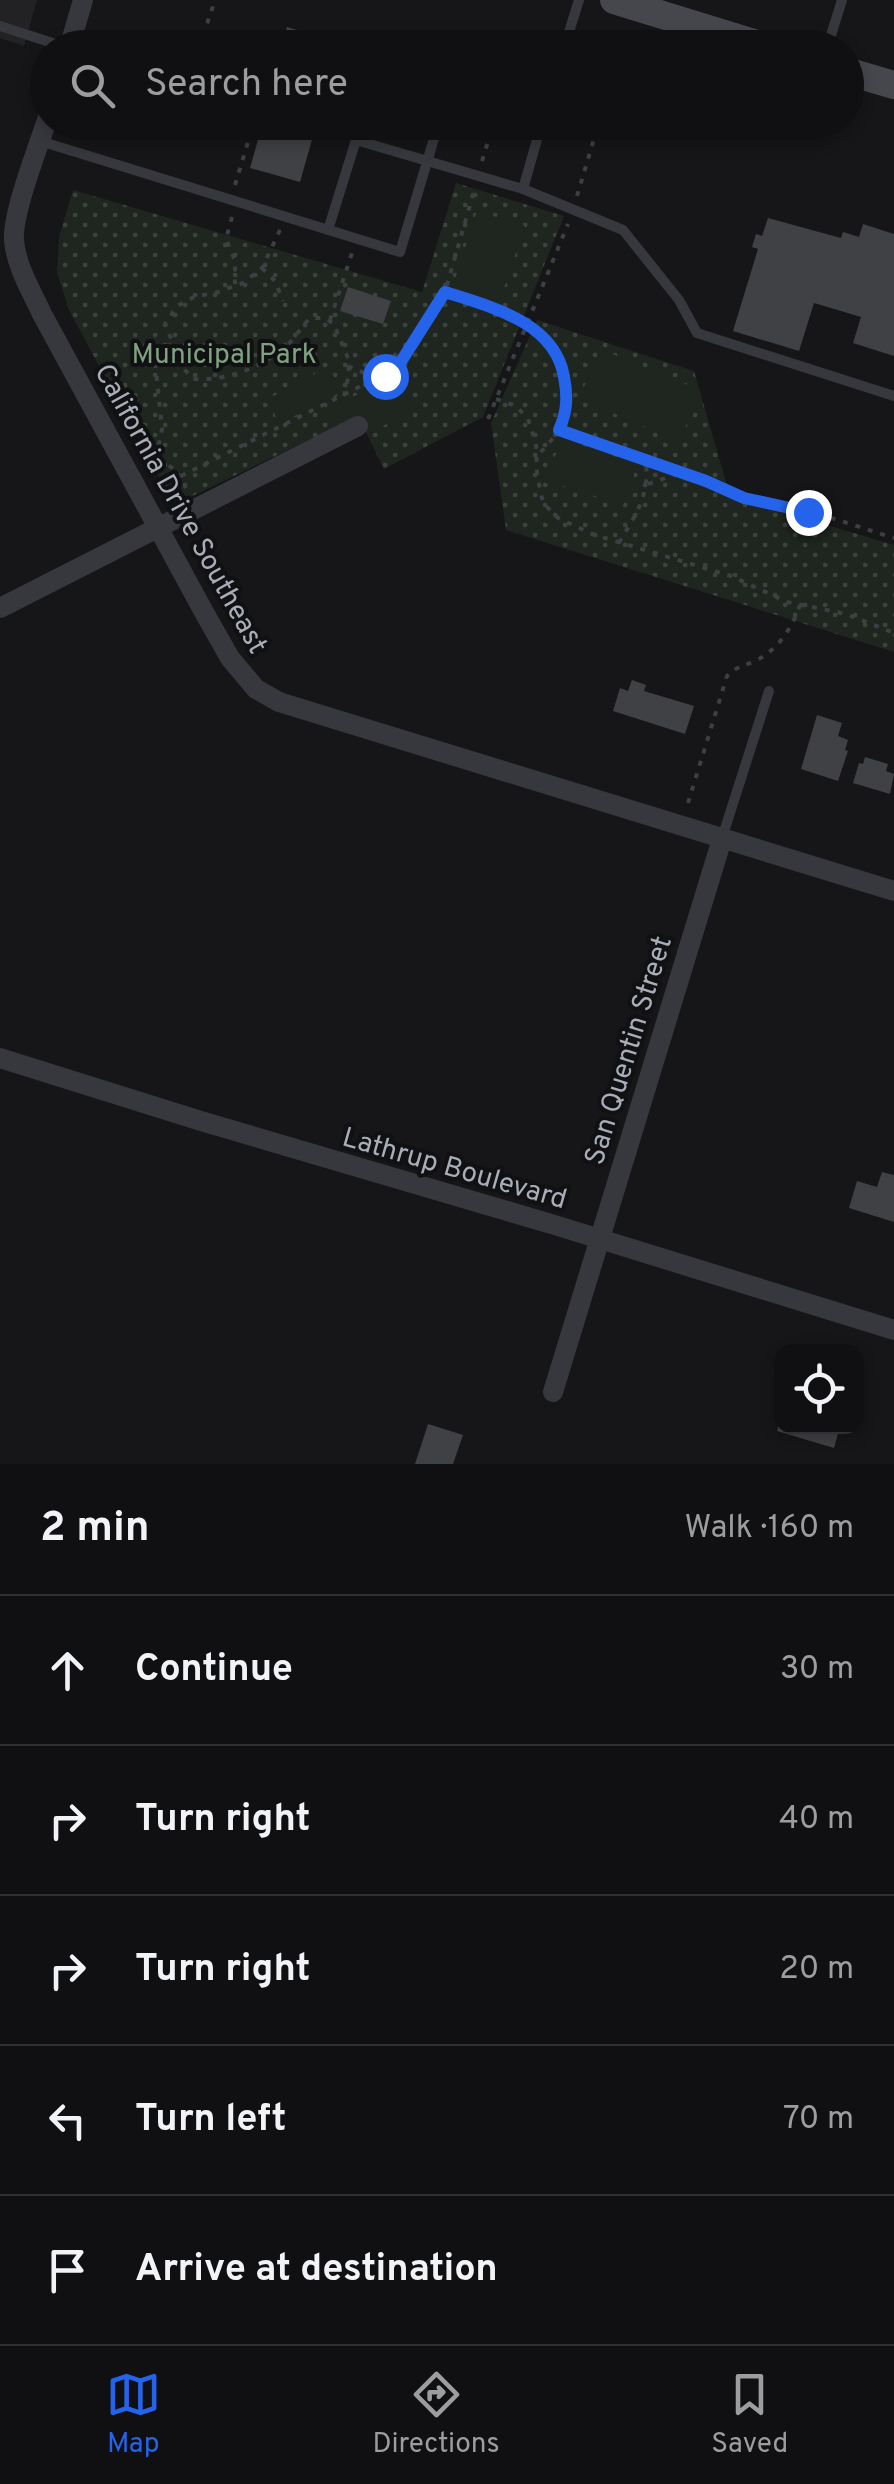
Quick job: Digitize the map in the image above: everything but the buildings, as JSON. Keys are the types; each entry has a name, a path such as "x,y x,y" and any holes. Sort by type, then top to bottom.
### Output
{"main road":[{"path":"614,0 712,30"},
{"path":"864,77 894,86"}],"street":[{"path":"74,30 84,0"},
{"name":"California Drive Southeast","path":"40,141 13,235 26,281 230,658 256,689 279,702 894,891"},
{"path":"0,608 358,426"},
{"name":"San Quentin Street","path":"553,1392 722,840"},
{"name":"Lathrup Boulevard","path":"0,1058 894,1330"}],"lane":[{"path":"570,30 579,0"},
{"path":"833,30 842,0"},
{"path":"0,26 30,36"},
{"path":"328,230 356,140 523,189 623,230 679,300 696,333 894,396"},
{"path":"40,141 400,252 433,140"},
{"path":"523,189 537,140"},
{"path":"722,840 768,691"}],"path":[{"path":"206,30 215,0"},
{"path":"234,188 249,140"},
{"path":"482,164 489,140"},
{"path":"488,419 572,210 593,140"},
{"path":"180,476 397,368 445,292 475,186"},
{"path":"233,212 226,239 235,261 234,284"},
{"path":"281,228 262,268 242,283 177,306 164,324 184,369 193,379 232,377 280,352 310,318 324,318 334,324 348,358 344,396"},
{"path":"262,268 275,281 284,301"},
{"path":"329,322 347,268"},
{"path":"445,292 503,311 549,340 558,354 566,408 557,436 537,456"},
{"path":"156,458 162,429 155,362 162,350 173,343"},
{"path":"280,352 284,358"},
{"path":"348,366 372,376 385,376"},
{"path":"496,399 516,406 528,419 536,443 543,503 558,518 592,534 731,576 787,602 846,614 894,633"},
{"path":"559,430 744,498 835,519 894,538"},
{"path":"136,465 156,458"},
{"path":"156,458 176,470 190,496"},
{"path":"620,543 648,484 646,461"},
{"path":"648,484 680,472"},
{"path":"684,815 726,676 732,669 759,659 774,648 788,632 800,605"}],"shaded area":[{"path":"0,0 37,0 24,46 0,38"}],"green space":[{"name":"Municipal Park","path":"456,183 564,216 483,417 384,469 358,416 174,505 69,310 57,273 59,237 73,190 422,292"},
{"path":"477,211 525,226 499,303 452,289"},
{"path":"537,320 694,371 730,496 894,545 894,652 506,530 491,423"},
{"path":"600,349 700,390 680,441 579,399"},
{"path":"322,370 333,375 341,392 279,424 268,399"},
{"path":"397,375 414,410 367,434 358,416 337,426 328,409"},
{"path":"566,440 634,463 634,485 623,505 551,482 552,460"}],"route":[{"path":"385,376 397,368 445,292 503,311 549,340 564,371 567,395 559,430 744,498 808,512"}]}
